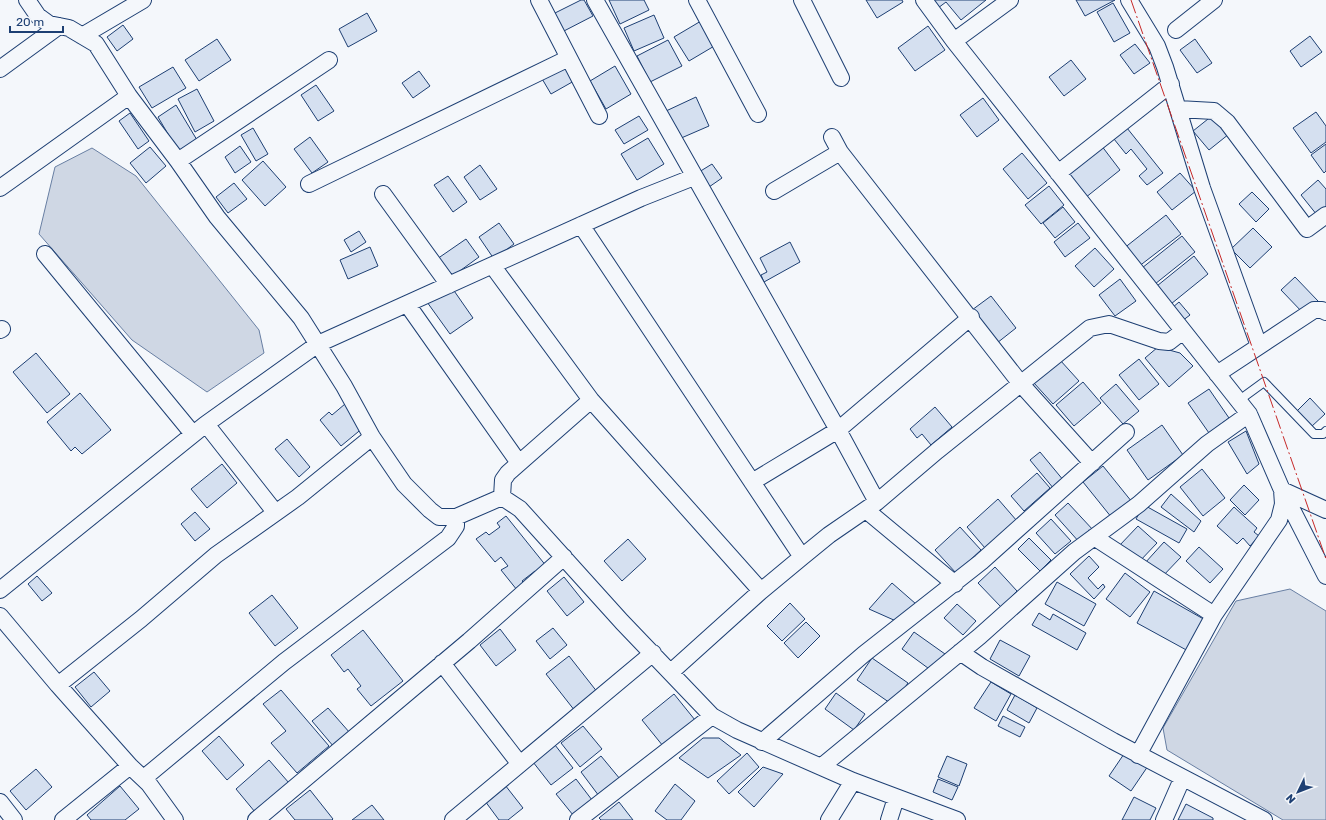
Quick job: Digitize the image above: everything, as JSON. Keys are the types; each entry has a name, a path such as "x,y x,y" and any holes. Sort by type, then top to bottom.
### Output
{"street":[{"path":"27,0 38,16 50,24 69,28 96,44 129,96 178,161 217,217 301,318 344,386 372,437 404,484 439,517 456,516 502,497"},
{"path":"82,36 143,0"},
{"path":"539,0 599,116"},
{"path":"595,0 838,430 872,506 955,584"},
{"path":"697,0 758,114"},
{"path":"802,0 841,78"},
{"path":"924,0 954,41 1248,414 1282,490 1326,576"},
{"path":"954,41 1010,0"},
{"path":"1129,0 1157,46 1171,84 1202,188 1259,346"},
{"path":"1176,30 1214,0"},
{"path":"0,69 59,26"},
{"path":"309,184 569,58"},
{"path":"178,161 329,60"},
{"path":"1058,172 1171,84"},
{"path":"0,188 129,96"},
{"path":"1178,109 1214,110 1226,122 1307,229 1326,215"},
{"path":"832,137 840,152 1021,384 1092,463"},
{"path":"774,191 840,152"},
{"path":"0,590 193,434 318,344 494,266 641,198 694,177"},
{"path":"383,194 449,285"},
{"path":"581,225 802,557"},
{"path":"45,254 193,434"},
{"path":"494,266 496,272 591,400 760,591"},
{"path":"407,304 519,463"},
{"path":"1217,374 1314,310 1322,310 1326,312"},
{"path":"752,482 838,430 971,318"},
{"path":"671,672 760,591 829,535 872,506 1090,328 1109,324 1159,341 1169,342 1183,331"},
{"path":"502,497 504,480 508,473 591,400"},
{"path":"821,767 960,652 1074,552 1139,504 1207,444 1248,414"},
{"path":"206,424 275,512"},
{"path":"762,742 858,659 982,562 1126,432"},
{"path":"58,685 141,619 216,555 298,497 372,437"},
{"path":"1282,490 1326,510"},
{"path":"1138,754 1214,614 1279,520 1284,504 1282,490"},
{"path":"502,497 520,509 712,716 762,742 896,798 957,820"},
{"path":"144,778 284,662 448,538 456,526 456,516"},
{"path":"1094,537 1214,614"},
{"path":"256,820 442,663 564,557"},
{"path":"0,616 58,685 130,766 144,778 175,820"},
{"path":"960,652 993,674 1182,779 1264,820"},
{"path":"453,820 519,763 653,653"},
{"path":"442,663 519,763"},
{"path":"578,820 712,716"},
{"path":"63,820 130,766"},
{"path":"1164,820 1182,779"},
{"path":"829,820 854,781"},
{"path":"889,820 896,798"},
{"path":"0,802 14,820"}],"lane":[{"path":"1238,401 1264,382 1314,434 1323,434 1326,431"}],"shaded area":[{"path":"92,148 136,176 259,330 264,353 207,392 132,340 39,234 55,167"},
{"path":"1290,589 1326,611 1326,820 1283,820 1167,750 1163,728 1236,601"}],"building":[{"path":"581,0 584,0 593,16 562,32 553,14"},
{"path":"609,0 644,0 649,10 620,24"},
{"path":"866,0 902,0 903,2 877,18"},
{"path":"932,0 986,0 961,20 946,2 938,8"},
{"path":"1076,0 1115,0 1085,16"},
{"path":"1113,3 1130,33 1114,42 1097,12"},
{"path":"367,13 377,31 348,47 339,29"},
{"path":"654,15 664,38 634,51 624,28"},
{"path":"701,21 716,45 689,61 674,37"},
{"path":"123,25 133,39 117,51 107,37"},
{"path":"928,26 945,50 915,71 898,48"},
{"path":"1310,36 1322,52 1301,67 1290,51"},
{"path":"217,39 231,60 199,81 185,60"},
{"path":"1195,39 1212,63 1197,73 1180,50"},
{"path":"668,40 682,66 650,82 637,56"},
{"path":"1135,44 1150,63 1134,74 1120,55"},
{"path":"1071,60 1086,79 1064,96 1049,77"},
{"path":"563,64 574,81 551,94 541,77"},
{"path":"615,66 631,94 606,109 590,81"},
{"path":"173,67 186,88 152,108 139,87"},
{"path":"419,71 430,86 413,98 402,83"},
{"path":"316,85 334,111 318,121 301,95"},
{"path":"197,89 214,121 195,132 178,99"},
{"path":"696,97 709,126 679,139 666,111"},
{"path":"983,98 999,120 977,137 960,115"},
{"path":"176,105 197,140 178,151 158,117"},
{"path":"1316,112 1326,126 1326,142 1311,153 1293,128"},
{"path":"130,113 149,141 138,149 119,121"},
{"path":"1213,115 1229,134 1209,150 1193,131"},
{"path":"639,116 648,130 624,144 615,130"},
{"path":"253,128 268,154 256,161 241,135"},
{"path":"1127,128 1163,173 1147,185 1139,176 1147,169 1131,149 1126,154 1114,139"},
{"path":"310,137 328,162 312,173 294,149"},
{"path":"648,138 664,164 637,180 621,154"},
{"path":"1326,144 1326,171 1324,173 1311,155"},
{"path":"1101,145 1120,170 1085,198 1065,173"},
{"path":"240,146 251,162 235,173 225,157"},
{"path":"150,147 166,166 146,183 130,163"},
{"path":"1022,153 1047,183 1028,199 1003,169"},
{"path":"263,161 286,187 265,206 242,180"},
{"path":"712,164 722,178 709,187 699,172"},
{"path":"480,165 497,189 480,200 464,177"},
{"path":"1180,173 1196,191 1172,210 1157,192"},
{"path":"448,176 467,202 453,212 434,185"},
{"path":"1318,180 1326,189 1326,207 1317,215 1301,195"},
{"path":"234,183 247,199 228,213 216,197"},
{"path":"1049,186 1064,205 1041,224 1025,205"},
{"path":"1252,192 1269,209 1256,222 1239,204"},
{"path":"1063,207 1075,222 1055,238 1043,223"},
{"path":"1166,215 1181,234 1138,267 1123,249"},
{"path":"499,223 514,244 494,259 479,237"},
{"path":"1078,223 1090,238 1065,257 1054,242"},
{"path":"1253,228 1272,247 1250,268 1231,249"},
{"path":"359,231 366,242 351,252 344,240"},
{"path":"1182,236 1195,252 1155,284 1142,268"},
{"path":"466,239 479,257 450,278 437,259"},
{"path":"790,242 800,262 764,282 761,275 767,272 760,258"},
{"path":"370,247 378,266 348,279 340,260"},
{"path":"1095,248 1114,269 1094,287 1075,266"},
{"path":"1194,256 1208,274 1166,308 1152,290"},
{"path":"1295,277 1318,301 1304,314 1281,290"},
{"path":"1120,279 1136,301 1115,316 1099,295"},
{"path":"450,285 473,318 450,334 427,302"},
{"path":"991,296 1016,328 997,343 972,310"},
{"path":"1179,302 1190,315 1182,321 1172,308"},
{"path":"1158,347 1180,353 1193,366 1169,387 1145,358"},
{"path":"36,353 70,394 47,413 13,372"},
{"path":"1139,359 1159,384 1139,400 1119,375"},
{"path":"1060,360 1079,381 1053,404 1034,383"},
{"path":"1083,382 1101,403 1074,426 1056,405"},
{"path":"1116,384 1139,411 1123,424 1100,398"},
{"path":"1209,389 1229,418 1209,433 1188,403"},
{"path":"80,393 111,430 82,454 75,447 71,451 47,422"},
{"path":"1310,398 1325,414 1311,427 1297,411"},
{"path":"345,404 364,427 341,446 320,420 329,412 332,415"},
{"path":"935,407 952,427 931,445 922,434 917,438 910,429"},
{"path":"1162,425 1183,455 1148,480 1127,450"},
{"path":"1246,431 1259,464 1247,474 1228,442"},
{"path":"287,439 310,467 299,477 275,449"},
{"path":"1040,452 1064,481 1054,489 1030,460"},
{"path":"222,464 237,483 207,508 191,489"},
{"path":"1103,466 1132,502 1112,518 1083,482"},
{"path":"1202,469 1225,498 1203,516 1180,487"},
{"path":"1037,473 1050,488 1024,511 1011,496"},
{"path":"1244,485 1259,500 1245,515 1230,500"},
{"path":"1171,494 1201,521 1194,532 1161,507"},
{"path":"998,499 1017,521 985,548 967,527"},
{"path":"1068,503 1094,531 1080,543 1055,515"},
{"path":"1144,505 1187,529 1179,543 1136,519"},
{"path":"1234,507 1257,528 1254,532 1259,536 1250,546 1243,538 1237,544 1217,526"},
{"path":"195,512 210,529 195,541 181,524"},
{"path":"506,516 547,567 538,574 535,571 522,581 525,584 517,590 501,570 508,566 501,557 495,562 476,539 486,532 489,535 500,527 497,523"},
{"path":"1051,519 1071,541 1055,554 1036,533"},
{"path":"1138,526 1157,543 1138,563 1119,546"},
{"path":"960,527 981,550 956,573 935,550"},
{"path":"1029,538 1051,560 1040,571 1018,549"},
{"path":"628,539 646,559 622,581 604,561"},
{"path":"1164,542 1181,557 1161,578 1145,563"},
{"path":"1199,547 1223,569 1210,583 1186,561"},
{"path":"1089,556 1099,567 1088,578 1098,589 1103,584 1105,587 1094,599 1070,574"},
{"path":"995,567 1017,591 1001,607 978,583"},
{"path":"1125,573 1150,592 1130,617 1106,599"},
{"path":"37,576 52,593 42,601 28,584"},
{"path":"564,577 584,602 567,616 547,591"},
{"path":"1057,582 1096,604 1084,626 1045,604"},
{"path":"892,583 916,604 896,621 869,609"},
{"path":"1154,591 1207,621 1190,652 1137,623"},
{"path":"272,595 298,628 275,646 249,613"},
{"path":"790,603 805,619 782,641 767,626"},
{"path":"957,604 976,621 963,635 944,618"},
{"path":"1039,613 1050,620 1053,614 1086,633 1077,650 1032,625"},
{"path":"806,622 820,636 798,658 784,643"},
{"path":"553,628 567,645 550,659 536,641"},
{"path":"500,629 516,650 496,666 480,645"},
{"path":"363,630 403,681 371,706 357,689 361,686 348,669 344,672 331,655"},
{"path":"914,632 945,654 932,671 902,649"},
{"path":"1000,640 1030,656 1019,676 990,659"},
{"path":"569,656 598,693 575,711 546,674"},
{"path":"872,658 908,683 893,705 857,680"},
{"path":"94,672 110,691 91,707 75,687"},
{"path":"991,682 1011,694 996,721 974,708"},
{"path":"281,690 329,746 297,773 271,743 286,731 263,704"},
{"path":"836,693 865,714 854,730 825,709"},
{"path":"674,694 695,720 663,746 642,720"},
{"path":"1015,695 1037,708 1029,723 1007,710"},
{"path":"328,708 350,733 334,747 312,721"},
{"path":"1003,716 1025,727 1020,737 998,726"},
{"path":"583,726 602,749 580,767 561,743"},
{"path":"219,736 244,765 227,780 202,751"},
{"path":"703,738 719,738 741,755 708,778 679,758"},
{"path":"555,745 573,768 551,785 533,762"},
{"path":"1126,751 1148,766 1131,791 1109,776"},
{"path":"747,753 759,767 729,794 717,781"},
{"path":"601,756 620,779 599,796 581,772"},
{"path":"947,756 967,764 959,786 938,777"},
{"path":"269,760 289,783 255,812 236,789"},
{"path":"763,767 783,774 754,807 738,792"},
{"path":"36,769 52,787 26,810 10,791"},
{"path":"576,779 592,800 573,815 556,794"},
{"path":"938,779 958,787 952,800 933,792"},
{"path":"675,784 695,801 681,820 667,820 655,811"},
{"path":"505,785 523,808 508,820 499,820 485,801"},
{"path":"120,786 139,809 125,820 91,820 87,815"},
{"path":"310,790 333,819 332,820 295,820 286,809"},
{"path":"1134,797 1156,808 1150,820 1122,820"},
{"path":"619,802 633,820 601,820 599,818"},
{"path":"1186,804 1213,818 1213,820 1178,820"},
{"path":"372,805 384,820 352,820"}],"power":[{"path":"1131,0 1326,559"}]}
